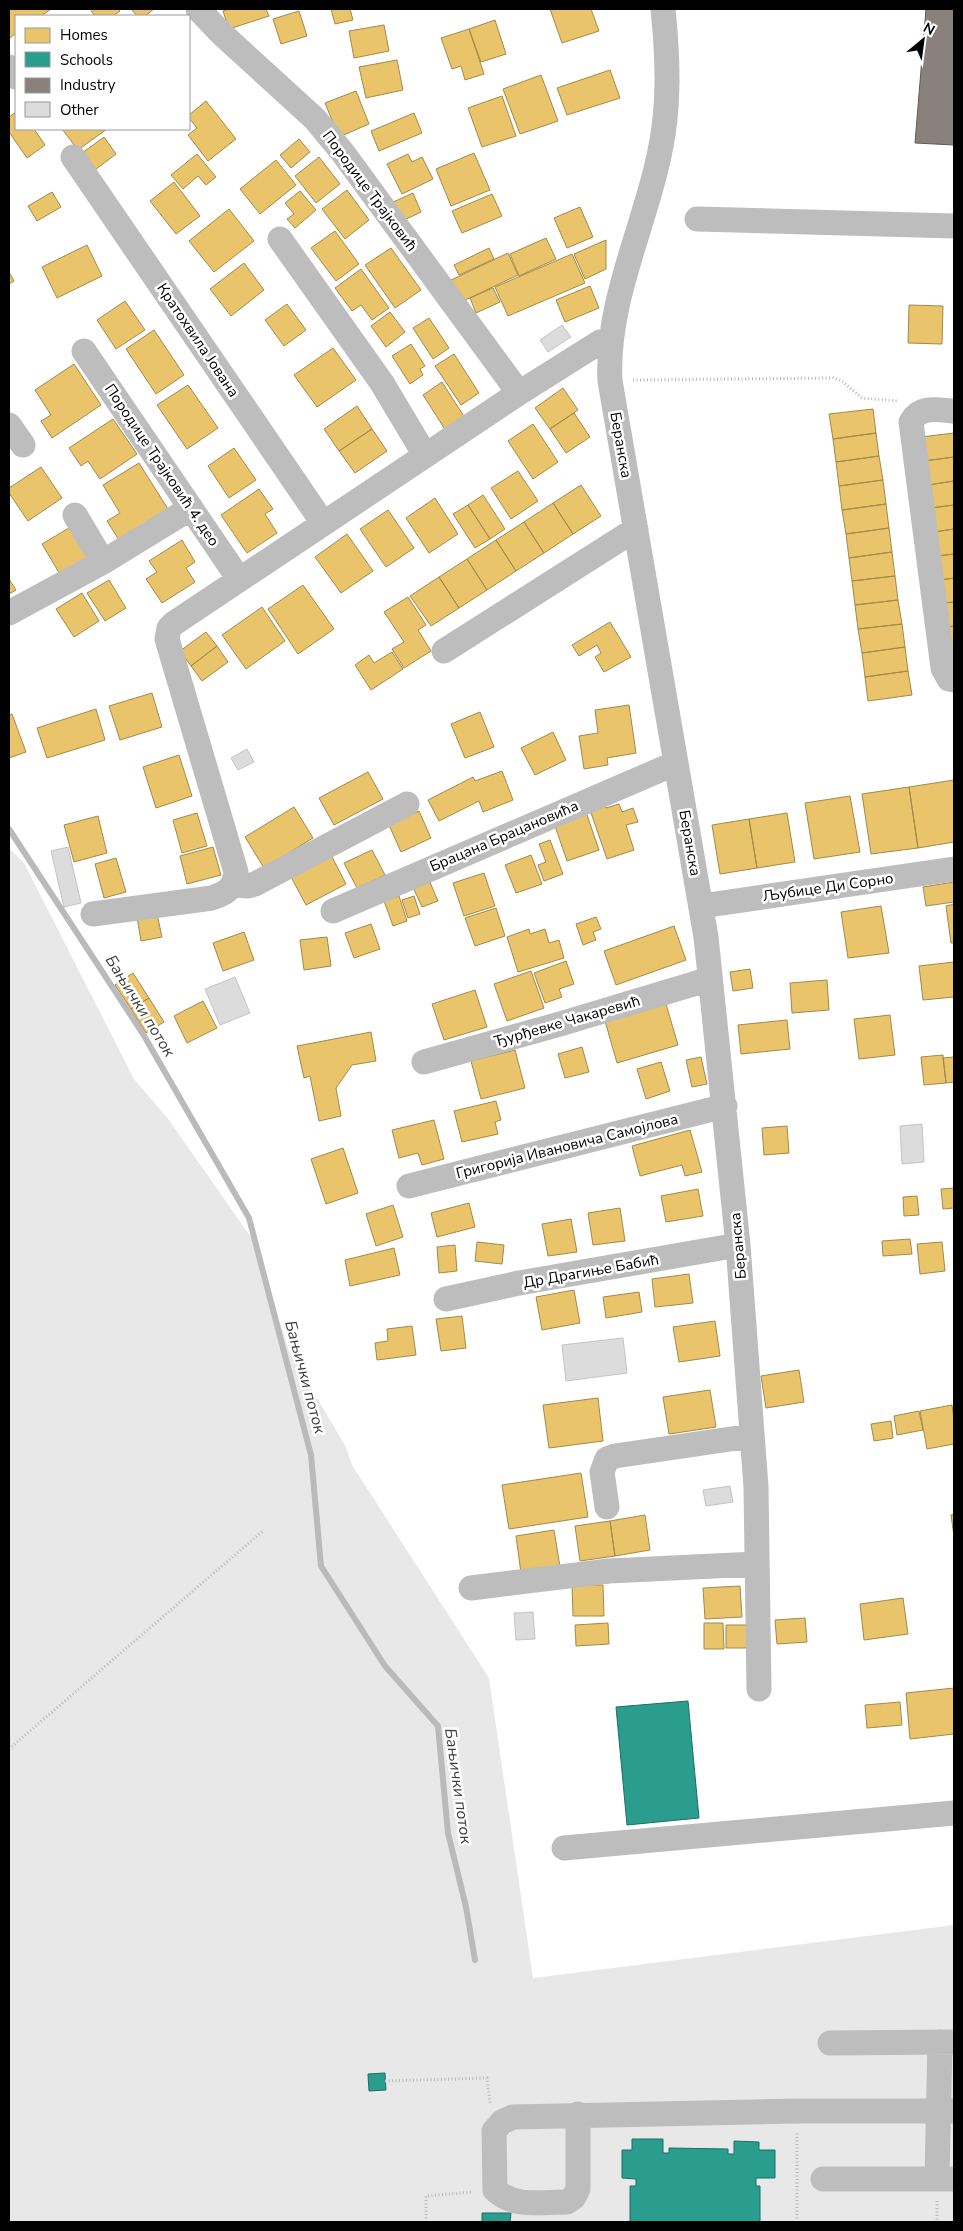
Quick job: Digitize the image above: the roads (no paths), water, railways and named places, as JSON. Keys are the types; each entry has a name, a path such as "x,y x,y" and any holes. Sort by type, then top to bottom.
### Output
{"street":[{"name":"Породице Трајковић","path":"198,9 223,35 309,114 343,153 519,393"},
{"name":"Беранска","path":"663,9 668,96 664,129 659,158 619,298 610,341 610,381 702,906 725,1106 738,1245 756,1488 759,1689"},
{"name":"Кратохвила Јована","path":"73,156 323,523"},
{"path":"697,219 954,226"},
{"path":"280,238 382,383 425,455"},
{"path":"93,914 212,898 223,894 234,883 236,872 167,639 169,628 177,620 519,393 600,342 610,341"},
{"name":"Породице Трајковић 4. део","path":"84,351 239,579"},
{"path":"954,411 927,409 914,416 911,422 943,668 949,679 954,680"},
{"path":"9,613 103,562 192,508"},
{"path":"75,515 103,562"},
{"path":"444,651 636,529"},
{"name":"Брацана Брацановића","path":"333,911 676,763"},
{"path":"234,883 248,886 255,884 408,804"},
{"name":"Љубице Ди Сорно","path":"702,906 954,870"},
{"name":"Ђурђевке Чакаревић","path":"424,1062 710,979"},
{"name":"Григорија Ивановича Самојлова","path":"409,1186 725,1106"},
{"name":"Др Драгиње Бабић","path":"446,1299 519,1283 738,1245"},
{"path":"607,1507 602,1472 607,1459 615,1456 751,1436"},
{"path":"471,1588 609,1571 756,1564"},
{"path":"564,1848 954,1813"},
{"path":"823,2178 945,2179 947,2042 830,2043"},
{"path":"578,2114 578,2189 574,2198 567,2202 514,2202 495,2190 494,2131 502,2122 513,2117 578,2114 946,2110"}],"waterway":[{"name":"Бањички поток","path":"9,829 143,1034 249,1218 311,1455 321,1566 385,1666 438,1726 448,1833 466,1907 475,1960"}]}
